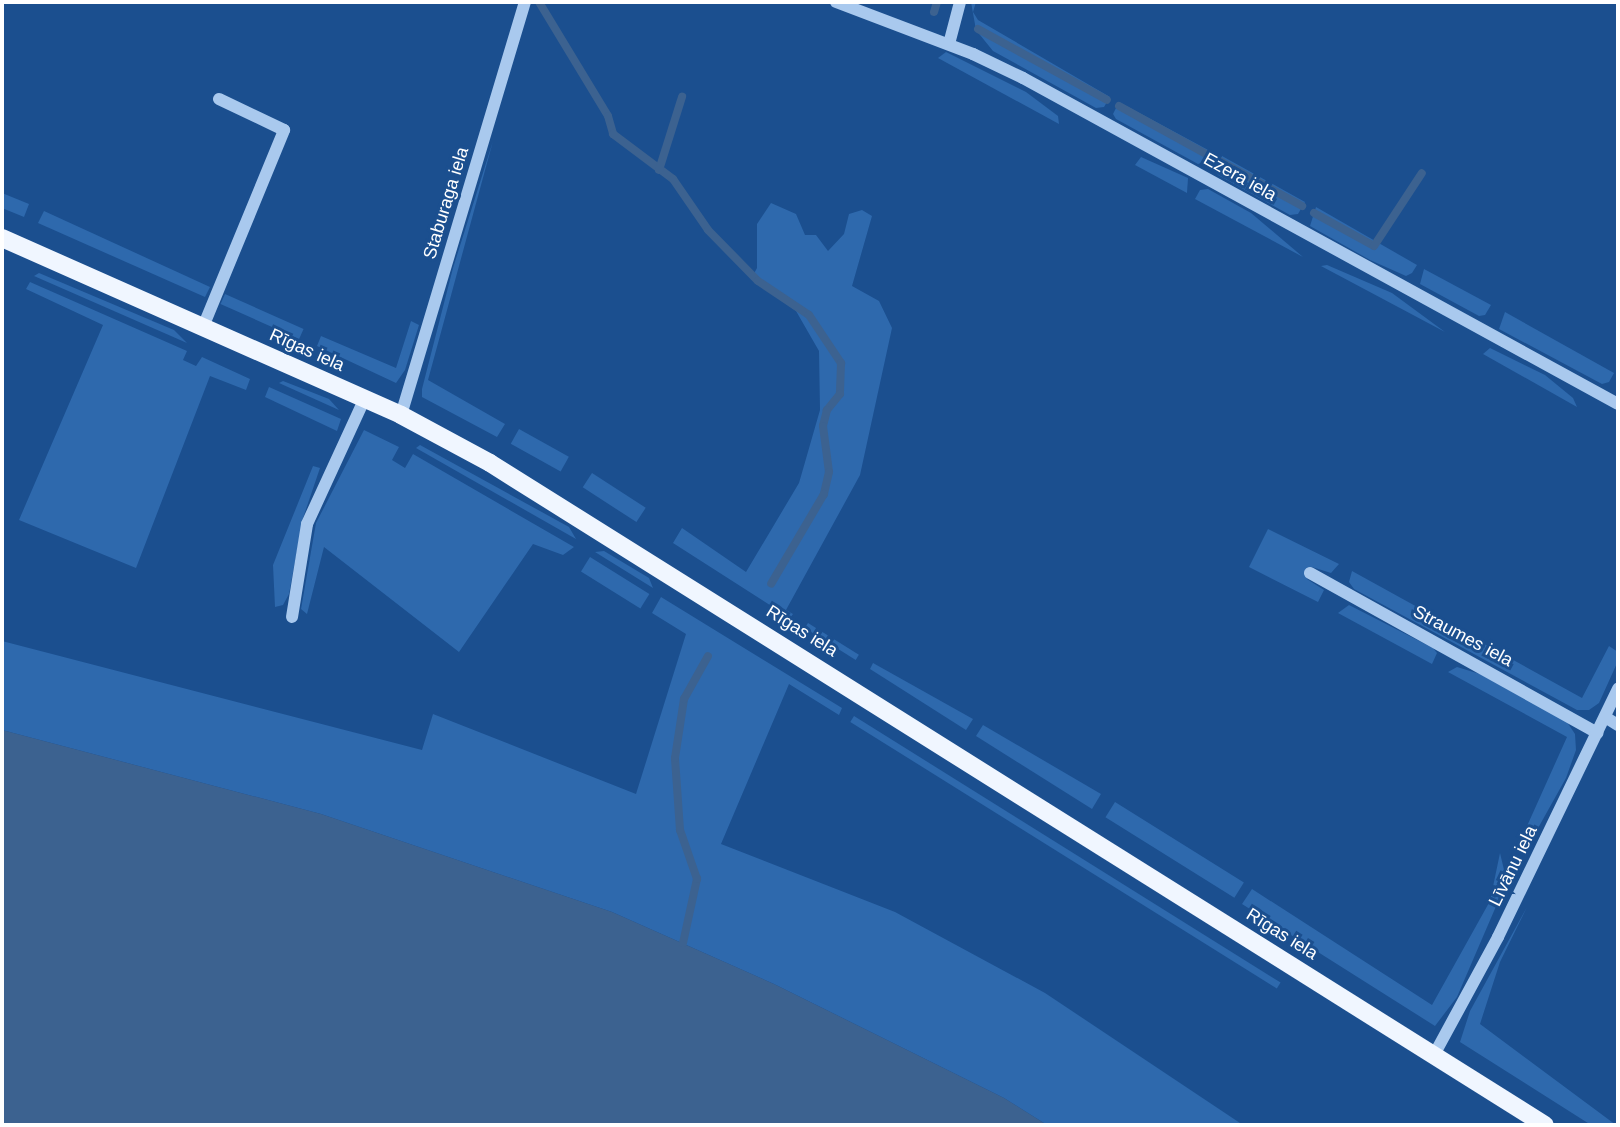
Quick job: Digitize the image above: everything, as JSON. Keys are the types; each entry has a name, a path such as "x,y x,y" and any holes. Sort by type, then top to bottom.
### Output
{"main road":[{"name":"Rīgas iela","path":"2,238 401,415 597,527 1545,1125"}],"street":[{"name":"Staburaga iela","path":"401,415 525,2"},
{"name":"Ezera iela","path":"836,2 949,44 1023,78 1618,404"},
{"path":"949,44 960,2"},
{"path":"203,327 285,130 219,99"},
{"path":"292,617 307,524 365,398"},
{"name":"Straumes iela","path":"1310,573 1597,733"},
{"name":"Līvānu iela","path":"1434,1055 1498,937 1618,689"},
{"path":"1605,717 1618,725"}],"shaded area":[{"path":"971,2 976,2 973,12 978,20 1110,97 1104,107 1096,108 993,51 976,30"},
{"path":"946,52 1026,92 1058,116 1059,124 938,58"},
{"path":"1119,102 1210,151 1204,162 1198,164 1116,119 1113,114"},
{"path":"493,141 428,380 505,424 497,437 422,397 453,268"},
{"path":"1222,156 1305,202 1298,214 1290,215 1218,175 1215,170"},
{"path":"1141,157 1188,178 1187,193 1135,165"},
{"path":"1208,189 1251,213 1303,257 1195,199 1200,190"},
{"path":"2,193 29,204 24,217 2,208"},
{"path":"771,203 796,214 805,235 816,235 828,251 844,234 849,214 862,210 872,216 852,286 879,301 892,328 860,475 786,610 793,614 790,618 673,543 682,528 746,572 799,483 820,410 819,351 796,311 751,279 757,268 757,224"},
{"path":"1316,207 1417,265 1412,273 1406,276 1370,260 1310,226"},
{"path":"44,211 210,287 205,297 38,223"},
{"path":"1327,265 1392,293 1445,332 1321,266"},
{"path":"1424,269 1491,305 1485,315 1479,316 1420,284"},
{"path":"39,273 174,330 187,343 34,276"},
{"path":"30,282 187,351 183,360 196,366 202,357 250,379 246,390 210,376 136,568 19,520 103,325 26,289"},
{"path":"225,294 304,329 299,339 221,304"},
{"path":"1505,312 1614,373 1609,382 1602,384 1499,329"},
{"path":"411,321 419,325 405,370 396,383 317,346 321,336 396,368"},
{"path":"1490,348 1545,375 1573,398 1577,407 1483,354"},
{"path":"283,381 329,399 339,410 279,383"},
{"path":"269,387 341,419 337,431 265,397"},
{"path":"519,429 569,457 561,472 511,444"},
{"path":"364,430 399,447 392,460 405,468 413,454 574,547 563,555 533,544 459,652 324,547 307,614 301,609 316,523"},
{"path":"420,445 569,527 576,539 416,448"},
{"path":"313,466 320,468 303,518 289,594 283,605 275,607 273,565"},
{"path":"592,473 646,508 636,522 583,487"},
{"path":"1268,529 1339,564 1331,573 1312,567 1307,579 1324,590 1318,602 1249,567"},
{"path":"604,551 649,578 653,588 595,552"},
{"path":"590,557 649,594 640,609 581,571"},
{"path":"1352,571 1582,698 1609,646 1618,652 1618,661 1599,703 1589,710 1577,710 1354,589 1349,582"},
{"path":"661,597 842,708 839,715 789,684 721,844 895,912 1045,993 1243,1125 1047,1125 1004,1098 774,984 612,912 321,814 2,730 2,641 422,750 433,714 636,794 686,634 652,613"},
{"path":"1349,605 1433,648 1437,653 1432,664 1338,613"},
{"path":"808,623 859,655 856,660 805,628"},
{"path":"873,663 973,719 966,730 870,669"},
{"path":"1457,667 1480,674 1567,722 1575,734 1576,750 1566,778 1523,855 1513,847 1519,844 1567,737 1448,672"},
{"path":"854,716 1281,983 1277,988 850,722"},
{"path":"983,725 1101,794 1092,809 976,736"},
{"path":"2,730 321,814 612,912 774,984 1004,1098 1047,1125 2,1125"},
{"path":"1115,802 1244,883 1234,898 1105,817"},
{"path":"1500,853 1505,874 1497,904 1457,997 1435,1026 1242,904 1252,889 1432,1005 1490,901"},
{"path":"1527,907 1500,962 1480,1024 1616,1125 1591,1125 1460,1042 1470,1011"}],"waterway":[{"path":"539,2 608,116 613,134 673,179 708,230 758,281 809,315 841,363 840,394 827,410 823,426 829,472 824,494 771,584"},
{"path":"934,12 937,2"},
{"path":"978,29 1107,100"},
{"path":"659,170 682,97"},
{"path":"1119,106 1208,155"},
{"path":"1218,160 1302,206"},
{"path":"1314,213 1374,246 1422,173"},
{"path":"683,943 697,879 680,830 675,758 684,699 708,656"}]}
